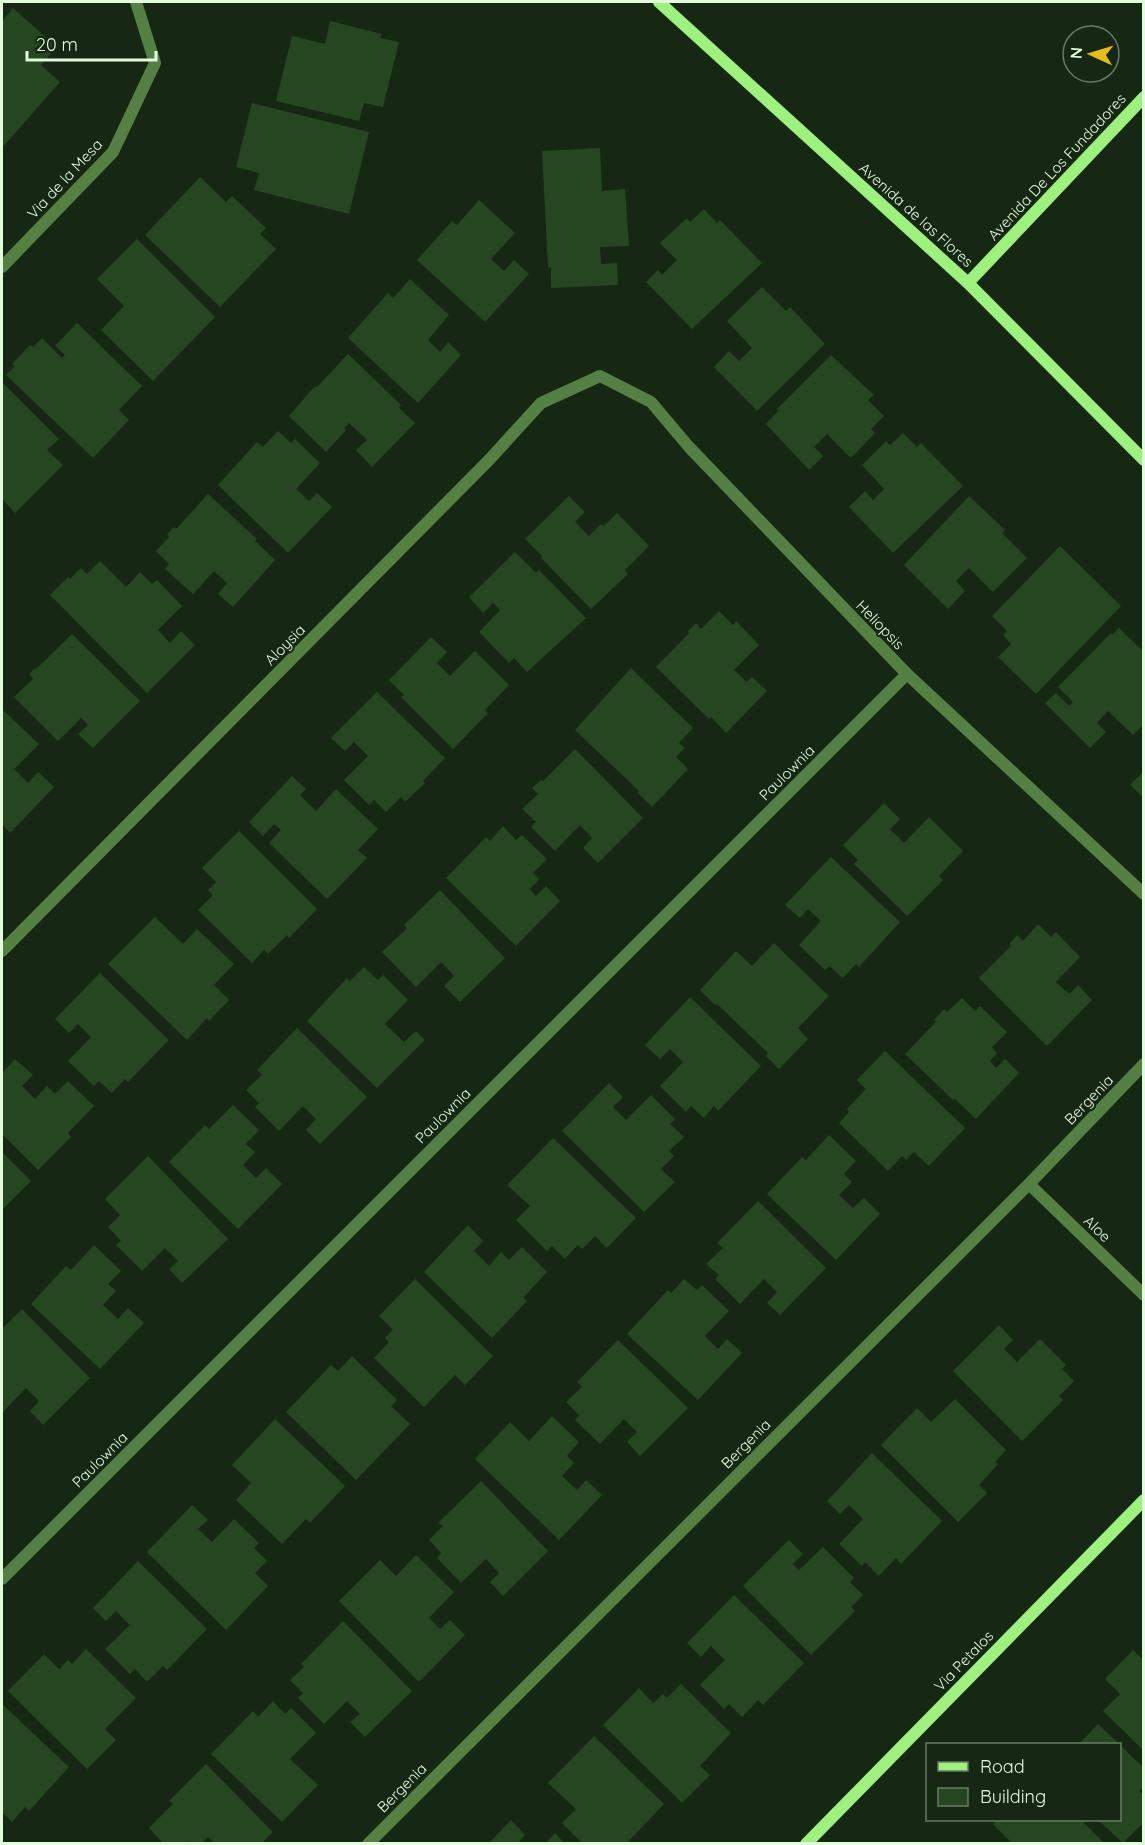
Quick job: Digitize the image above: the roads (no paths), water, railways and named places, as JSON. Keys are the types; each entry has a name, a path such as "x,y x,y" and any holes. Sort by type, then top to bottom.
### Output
{"street":[{"name":"Via de la Mesa","path":"2,267 113,152 156,63 136,2"},
{"name":"Avenida de las Flores","path":"659,2 968,283 1143,460"},
{"name":"Avenida De Los Fundadores","path":"968,283 1143,97"},
{"name":"Heliopsis","path":"600,376 651,402 689,447 907,674 1143,894"},
{"name":"Aloysia","path":"2,951 489,460 541,403 600,376"},
{"name":"Paulownia","path":"2,1580 907,674"},
{"name":"Bergenia","path":"368,1844 1029,1184 1143,1064"},
{"name":"Aloe","path":"1029,1184 1143,1296"},
{"name":"Via Petalos","path":"806,1844 1143,1500"}]}
